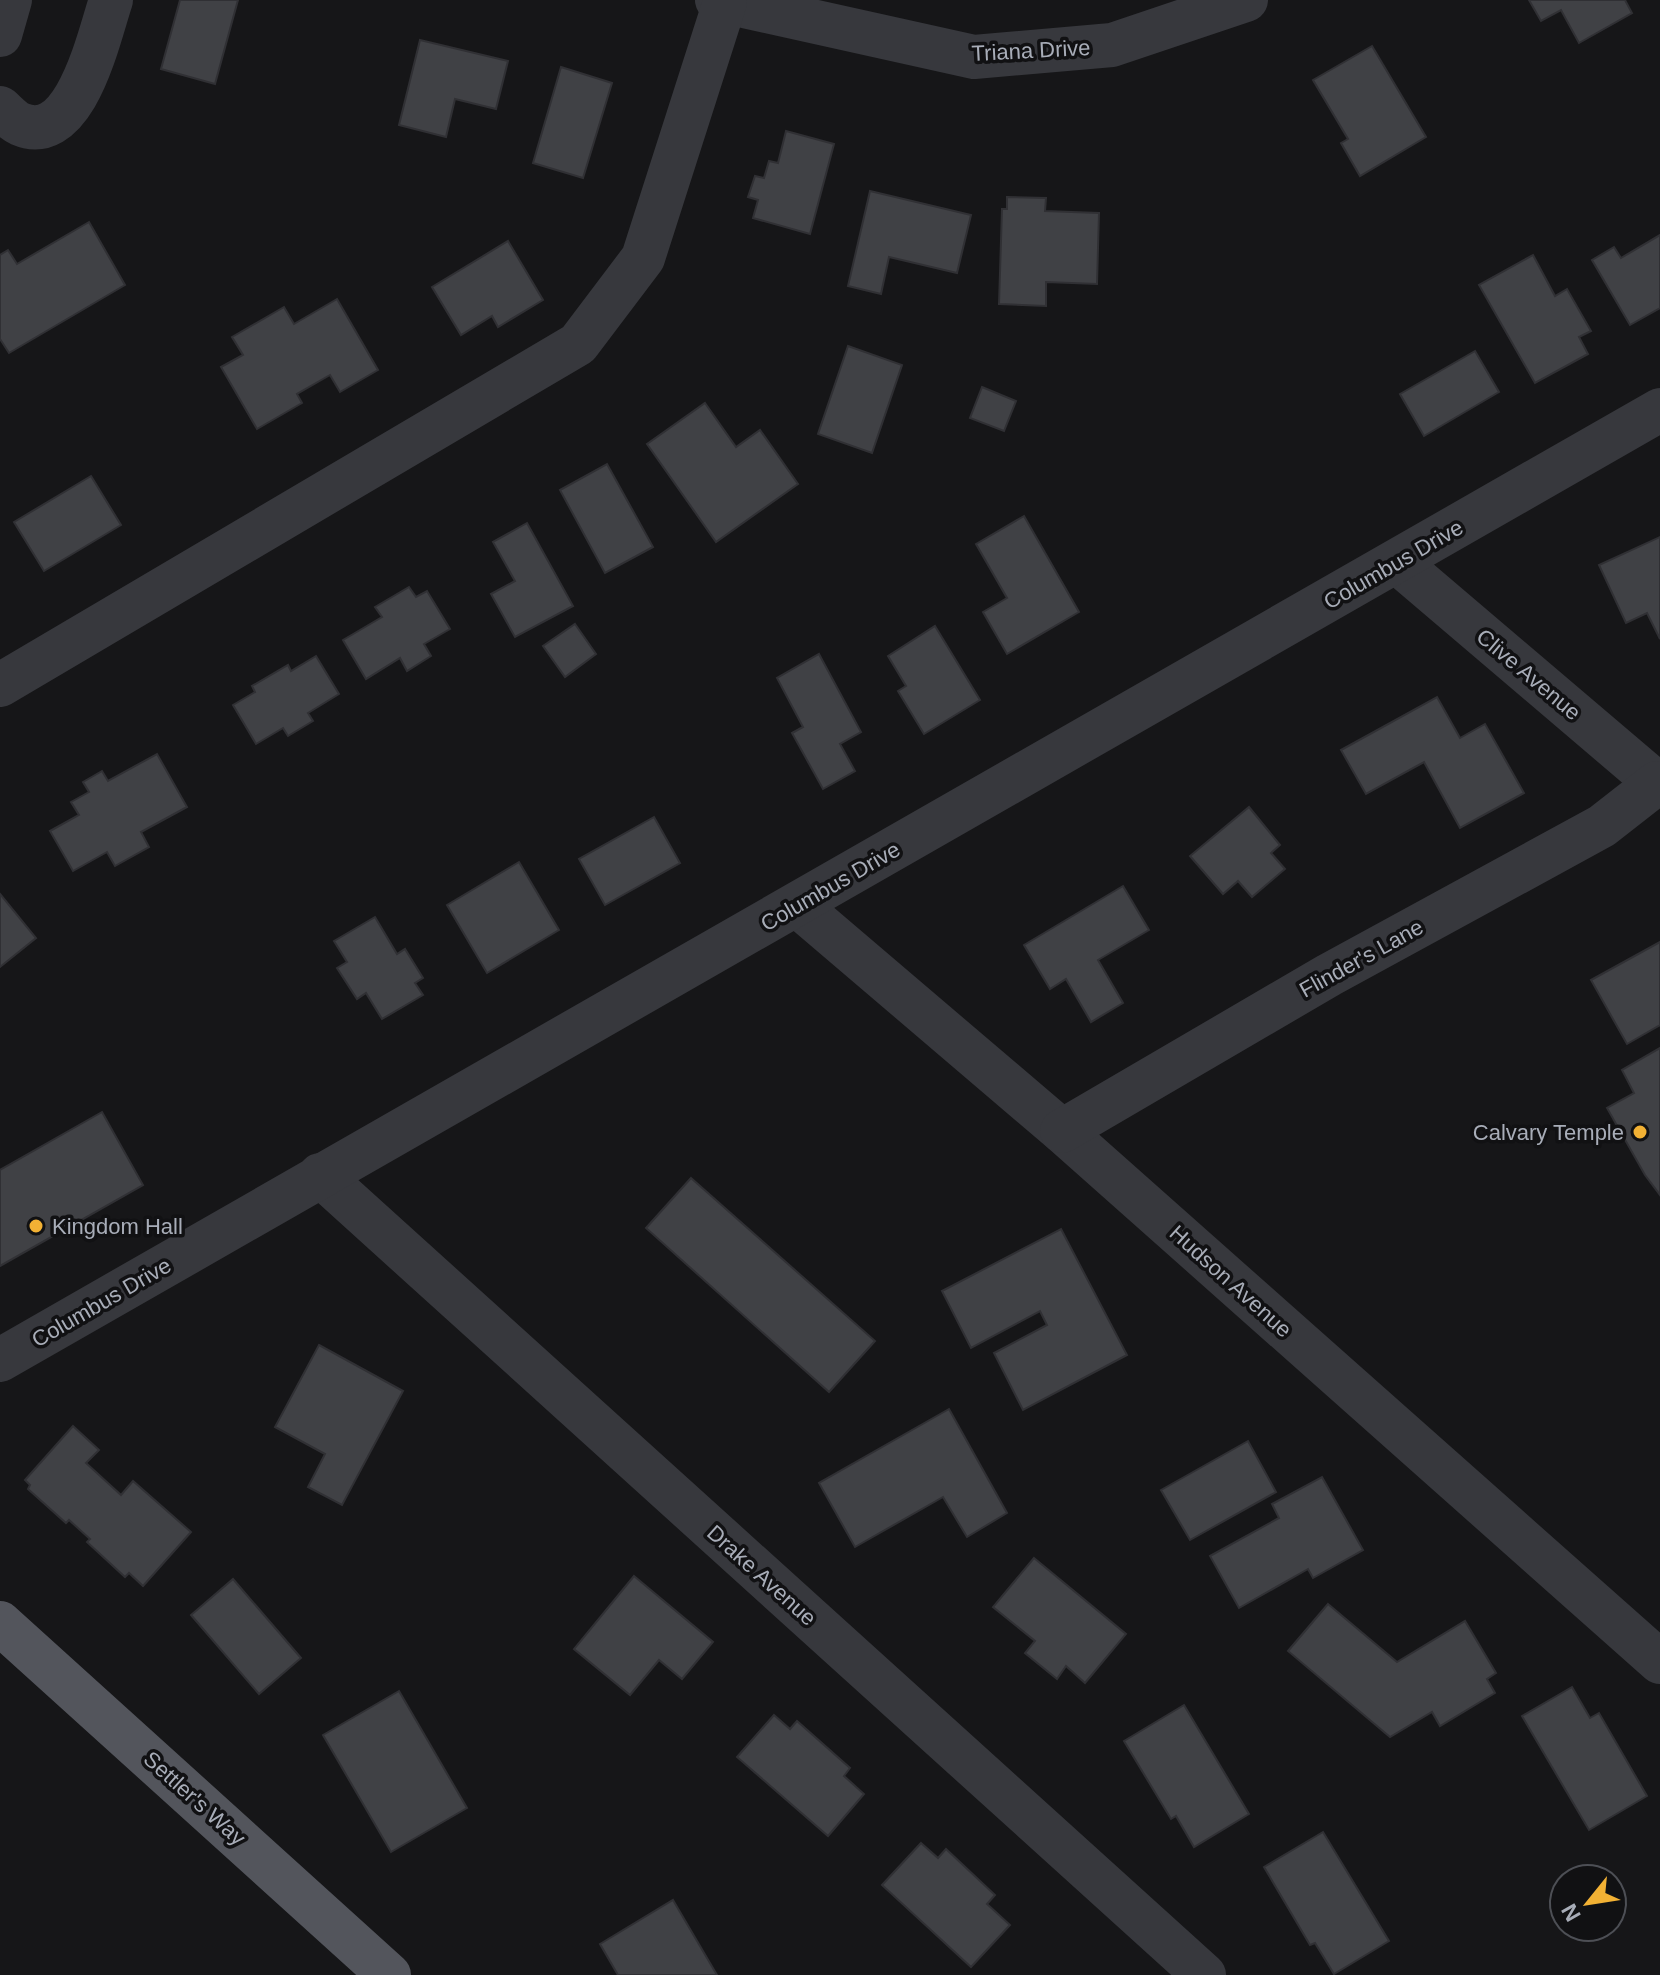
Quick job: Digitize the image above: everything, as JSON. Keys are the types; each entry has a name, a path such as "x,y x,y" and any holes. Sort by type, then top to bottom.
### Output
{"main road":[{"name":"Settler's Way","path":"0,1623 389,1975"}],"street":[{"path":"0,35 10,0"},
{"path":"0,108 21,124 41,126 65,115 81,86 111,0"},
{"name":"Triana Drive","path":"721,1 974,57 1112,45 1246,0"},
{"path":"0,685 578,344 643,258 721,1"},
{"name":"Columbus Drive","path":"0,1360 1660,410"},
{"name":"Clive Avenue","path":"1397,562 1659,784"},
{"name":"Flinder's Lane","path":"1062,1131 1329,975 1602,826 1659,784"},
{"name":"Hudson Avenue","path":"797,905 1062,1131 1660,1662"},
{"name":"Drake Avenue","path":"320,1175 1204,1975"}],"building":[{"path":"180,0 238,0 215,84 161,69"},
{"path":"1529,0 1625,0 1632,13 1579,43 1561,10 1541,21"},
{"path":"420,40 508,61 496,109 455,99 446,137 399,125"},
{"path":"1372,46 1426,137 1360,176 1341,143 1348,139 1313,80"},
{"path":"561,67 612,83 583,178 533,163"},
{"path":"786,131 834,144 810,234 753,218 758,200 748,197 755,176 764,178 769,161 778,163"},
{"path":"870,191 971,215 957,273 889,257 881,294 848,286"},
{"path":"1007,197 1046,198 1045,211 1099,213 1097,284 1046,282 1046,306 999,304 1002,209 1007,209"},
{"path":"89,222 125,285 9,353 0,339 0,255 8,250 17,264"},
{"path":"1660,235 1660,308 1630,325 1592,260 1614,247 1621,258"},
{"path":"508,241 543,300 498,327 492,316 461,335 432,287"},
{"path":"1533,255 1555,296 1567,289 1591,331 1579,337 1588,354 1535,383 1479,285"},
{"path":"337,299 378,370 340,392 330,375 297,394 302,403 257,429 221,367 243,355 232,337 284,307 294,324"},
{"path":"848,346 902,365 872,453 818,434"},
{"path":"1475,351 1499,392 1424,436 1400,394"},
{"path":"982,387 1016,401 1004,431 970,418"},
{"path":"705,403 736,447 760,430 798,484 716,542 647,444"},
{"path":"607,464 653,547 605,573 560,490"},
{"path":"91,476 121,525 44,571 14,522"},
{"path":"1024,516 1079,612 1007,654 983,612 1007,598 976,544"},
{"path":"527,523 573,606 515,637 491,594 515,581 493,542"},
{"path":"1660,537 1660,639 1647,613 1626,623 1599,565"},
{"path":"409,587 416,597 427,591 450,629 424,644 431,656 407,671 400,658 366,679 343,640 382,617 375,607"},
{"path":"575,624 596,654 565,677 543,646"},
{"path":"935,626 980,700 924,734 898,691 906,686 888,656"},
{"path":"819,654 861,732 840,744 855,771 823,789 792,733 803,727 777,678"},
{"path":"316,656 339,694 308,713 313,721 288,736 283,728 256,744 233,705 255,692 252,686 288,665 291,671"},
{"path":"1437,697 1460,738 1485,724 1524,793 1460,828 1424,762 1366,794 1341,750"},
{"path":"157,754 187,807 141,832 149,847 115,866 107,852 73,871 50,831 79,815 71,802 89,792 83,782 102,771 108,781"},
{"path":"1249,807 1280,845 1271,853 1285,869 1252,897 1238,881 1223,894 1190,856"},
{"path":"654,817 680,863 605,905 579,859"},
{"path":"519,862 559,930 487,973 447,905"},
{"path":"1123,886 1149,930 1098,960 1123,1003 1091,1022 1066,979 1050,989 1024,945"},
{"path":"0,894 36,938 0,967"},
{"path":"375,917 397,954 405,949 423,978 415,983 423,995 382,1019 366,993 357,999 337,968 347,962 334,941"},
{"path":"1660,942 1660,1025 1627,1044 1591,980"},
{"name":"Calvary Temple","path":"1660,1048 1660,1195 1645,1175 1607,1108 1634,1093 1622,1070"},
{"name":"Kingdom Hall","path":"102,1112 143,1185 0,1266 0,1170"},
{"path":"691,1178 875,1341 829,1392 646,1228"},
{"path":"1061,1229 1127,1355 1023,1410 994,1353 1047,1325 1040,1311 971,1348 942,1291"},
{"path":"319,1345 403,1391 342,1505 308,1487 325,1454 275,1427"},
{"path":"949,1409 1007,1513 967,1537 943,1497 855,1547 819,1483"},
{"path":"73,1426 99,1450 86,1463 121,1495 133,1481 191,1532 143,1586 129,1573 125,1577 87,1542 90,1539 69,1520 66,1523 28,1489 30,1485 25,1480"},
{"path":"1248,1441 1276,1492 1190,1540 1161,1490"},
{"path":"1322,1477 1363,1550 1313,1578 1308,1569 1239,1608 1210,1556 1279,1518 1272,1504"},
{"path":"1034,1558 1126,1634 1085,1683 1066,1666 1057,1679 1025,1653 1035,1641 993,1607"},
{"path":"634,1576 713,1642 682,1679 659,1660 630,1695 574,1649"},
{"path":"233,1579 301,1658 259,1694 191,1615"},
{"path":"1328,1604 1397,1662 1465,1621 1496,1673 1487,1679 1495,1693 1440,1726 1432,1712 1390,1737 1288,1651"},
{"path":"1572,1687 1590,1718 1599,1713 1647,1796 1589,1830 1522,1716"},
{"path":"399,1691 467,1808 391,1852 323,1735"},
{"path":"1184,1705 1249,1814 1194,1847 1176,1816 1171,1819 1124,1741"},
{"path":"774,1715 790,1729 797,1721 850,1768 844,1776 864,1794 828,1836 737,1757"},
{"path":"1323,1832 1389,1941 1334,1974 1315,1943 1310,1945 1264,1867"},
{"path":"921,1843 938,1858 946,1849 995,1895 987,1904 1010,1925 971,1967 882,1885"},
{"path":"673,1900 717,1975 618,1975 600,1944"}],"place":[{"name":"Calvary Temple","path":"1640,1132"},
{"name":"Kingdom Hall","path":"36,1226"}]}
